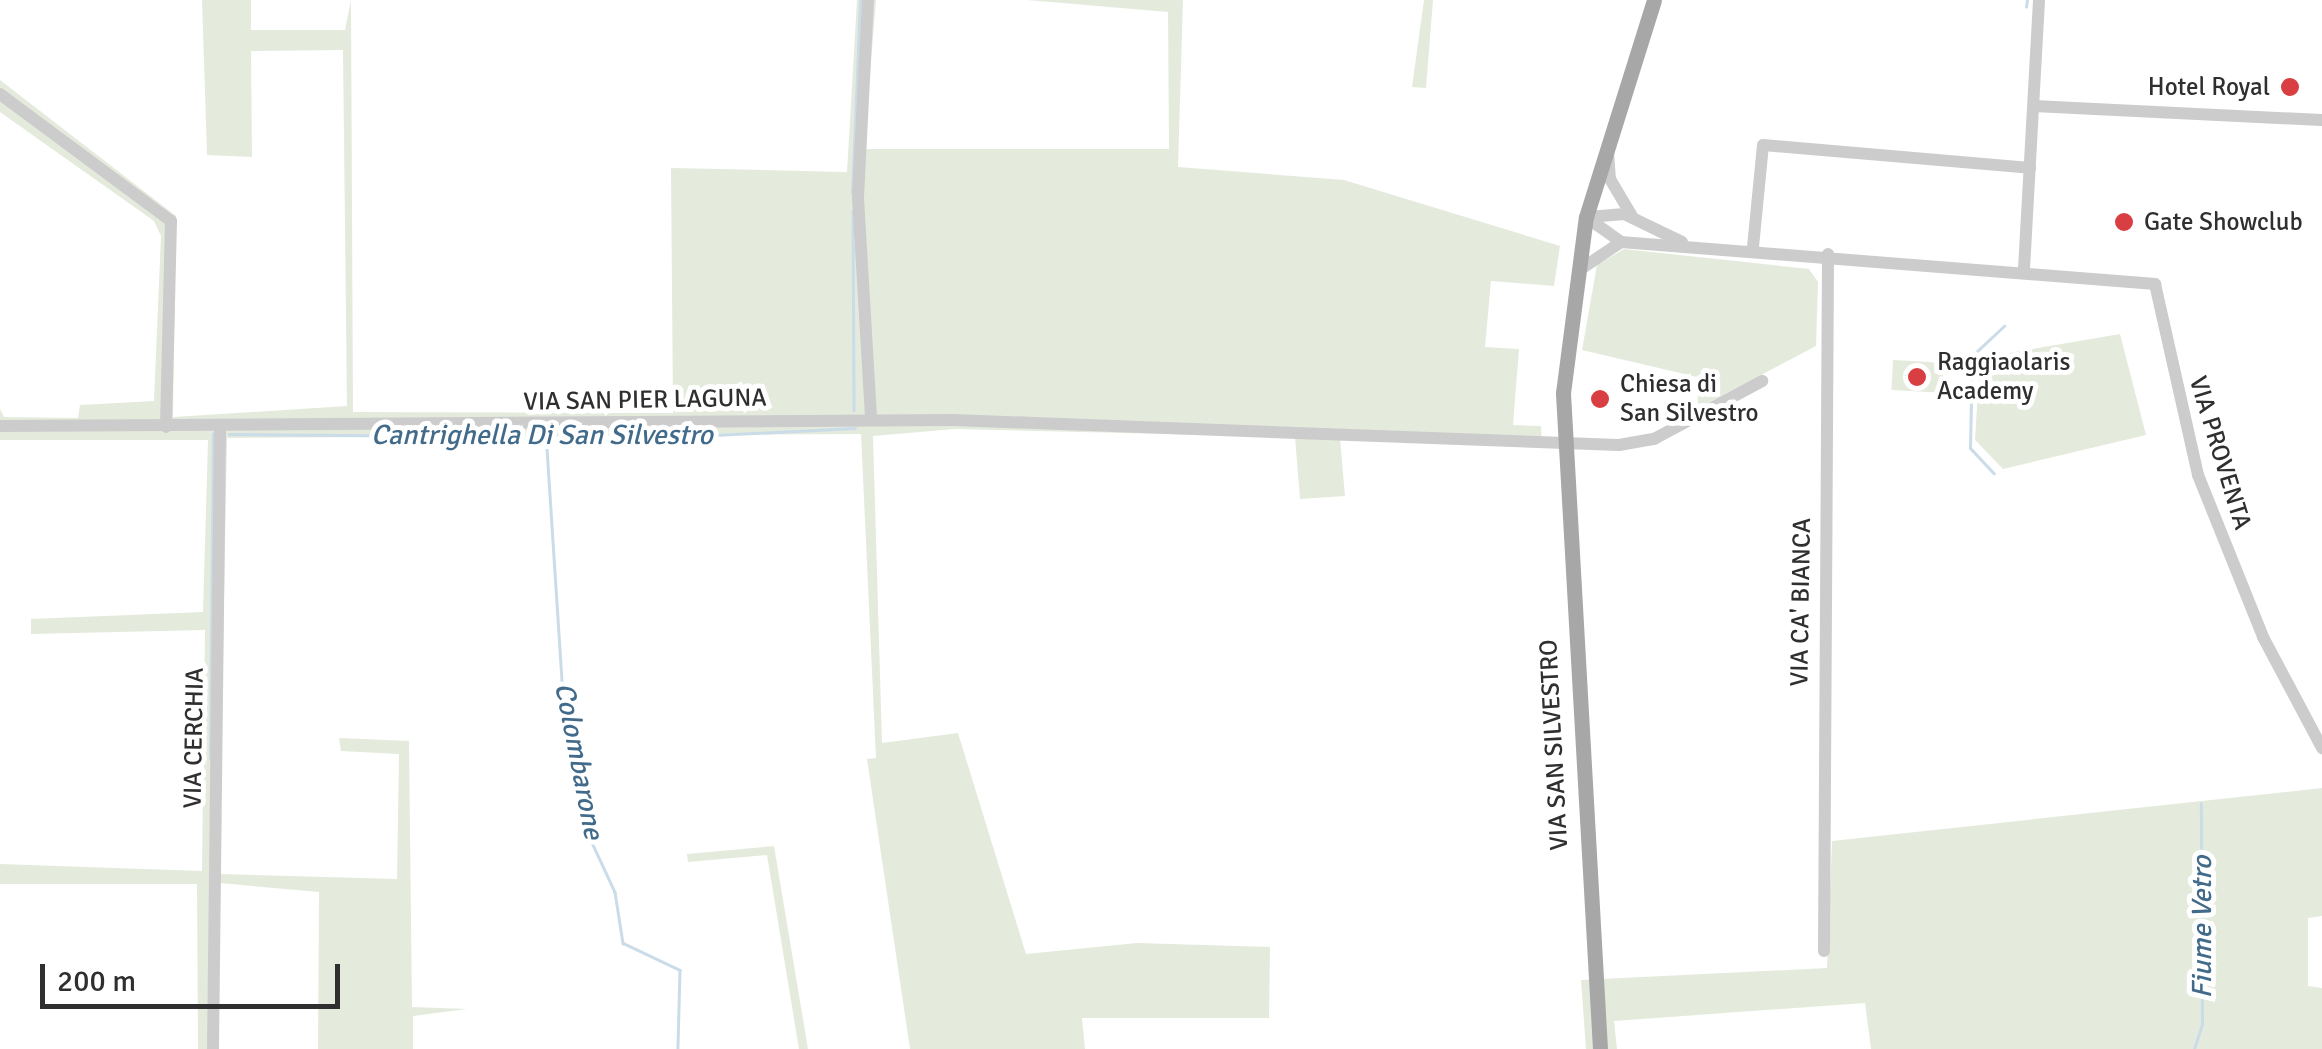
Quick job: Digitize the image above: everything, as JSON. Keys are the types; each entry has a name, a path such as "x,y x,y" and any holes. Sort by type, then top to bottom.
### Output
{"main road":[{"name":"VIA SAN SILVESTRO","path":"1600,1049 1562,437 1574,280 1586,218 1654,0"}],"street":[{"path":"868,0 858,198 871,420"},
{"path":"2024,269 2039,0"},
{"path":"0,94 171,221 166,427"},
{"path":"2034,106 2322,120"},
{"path":"1610,135 1610,179 1634,218"},
{"path":"1754,248 1763,145 2030,168"},
{"path":"1574,280 1621,242 1586,218"},
{"name":"VIA PROVENTA","path":"1586,218 1634,218 1682,242"},
{"name":"VIA PROVENTA","path":"1621,242 1682,242 2024,269 2155,284 2198,475 2262,637 2322,748"},
{"name":"VIA CA' BIANCA","path":"1824,952 1828,254"},
{"path":"1562,437 1654,439 1762,381"},
{"name":"VIA SAN PIER LAGUNA","path":"0,426 220,428 871,420 1562,437"},
{"name":"VIA CERCHIA","path":"213,1049 220,428"}],"shaded area":[{"path":"202,0 251,0 251,30 345,30 351,0 353,412 673,413 671,168 847,172 857,0 876,0 864,149 1169,149 1168,12 1027,0 1183,0 1178,167 1344,180 1560,246 1554,286 1491,281 1485,347 1519,349 1513,425 1541,426 1542,443 1340,438 1345,496 1300,499 1295,437 955,429 873,436 882,743 958,733 1026,954 1137,943 1270,947 1269,1018 1082,1018 1085,1049 910,1049 867,759 876,758 861,434 227,438 219,874 397,879 399,754 341,751 339,738 409,741 412,1007 467,1009 413,1016 413,1049 318,1049 319,892 219,883 217,1049 198,1049 197,884 0,884 0,864 202,871 205,630 31,634 31,619 203,612 208,440 0,440 0,409 4,417 78,418 80,405 154,401 161,236 154,221 0,112 0,80 176,216 173,417 347,406 343,50 251,51 252,157 207,155"},
{"path":"1424,0 1433,0 1426,88 1412,87"},
{"path":"1624,249 1809,269 1818,282 1816,346 1698,408 1697,377 1582,350 1597,265"},
{"path":"2120,334 2146,435 2003,469 1975,440 1980,358"},
{"name":"Raggiaolaris Academy","path":"1893,360 1944,363 1942,393 1891,390"},
{"path":"2322,788 2322,916 2308,918 2308,986 2322,988 2322,1049 1871,1049 1865,1003 1614,1021 1617,1049 1586,1049 1581,980 1827,968 1832,841"},
{"path":"774,846 808,1049 799,1049 767,855 688,862 687,854"}],"waterway":[{"name":"Cantrighella Di San Silvestro","path":"852,193 860,0"},
{"name":"Fiume Vetro","path":"2026,7 2027,0"},
{"name":"Cantrighella Di San Silvestro","path":"853,211 854,410"},
{"name":"Fiume Vetro","path":"1994,474 1970,448 1972,356 2004,326"},
{"path":"229,434 656,438 855,428"},
{"name":"Colombarone","path":"546,433 562,681 589,836 615,892 623,943 680,970 678,1049"},
{"name":"Cantrighella Di San Silvestro","path":"210,758 213,434"},
{"name":"Fiume Vetro","path":"2194,1049 2202,1025 2201,804"}],"place":[{"name":"Hotel Royal","path":"2290,87"},
{"name":"Gate Showclub","path":"2124,222"},
{"name":"Raggiaolaris Academy","path":"1917,377"},
{"name":"Chiesa di San Silvestro","path":"1600,399"}]}
